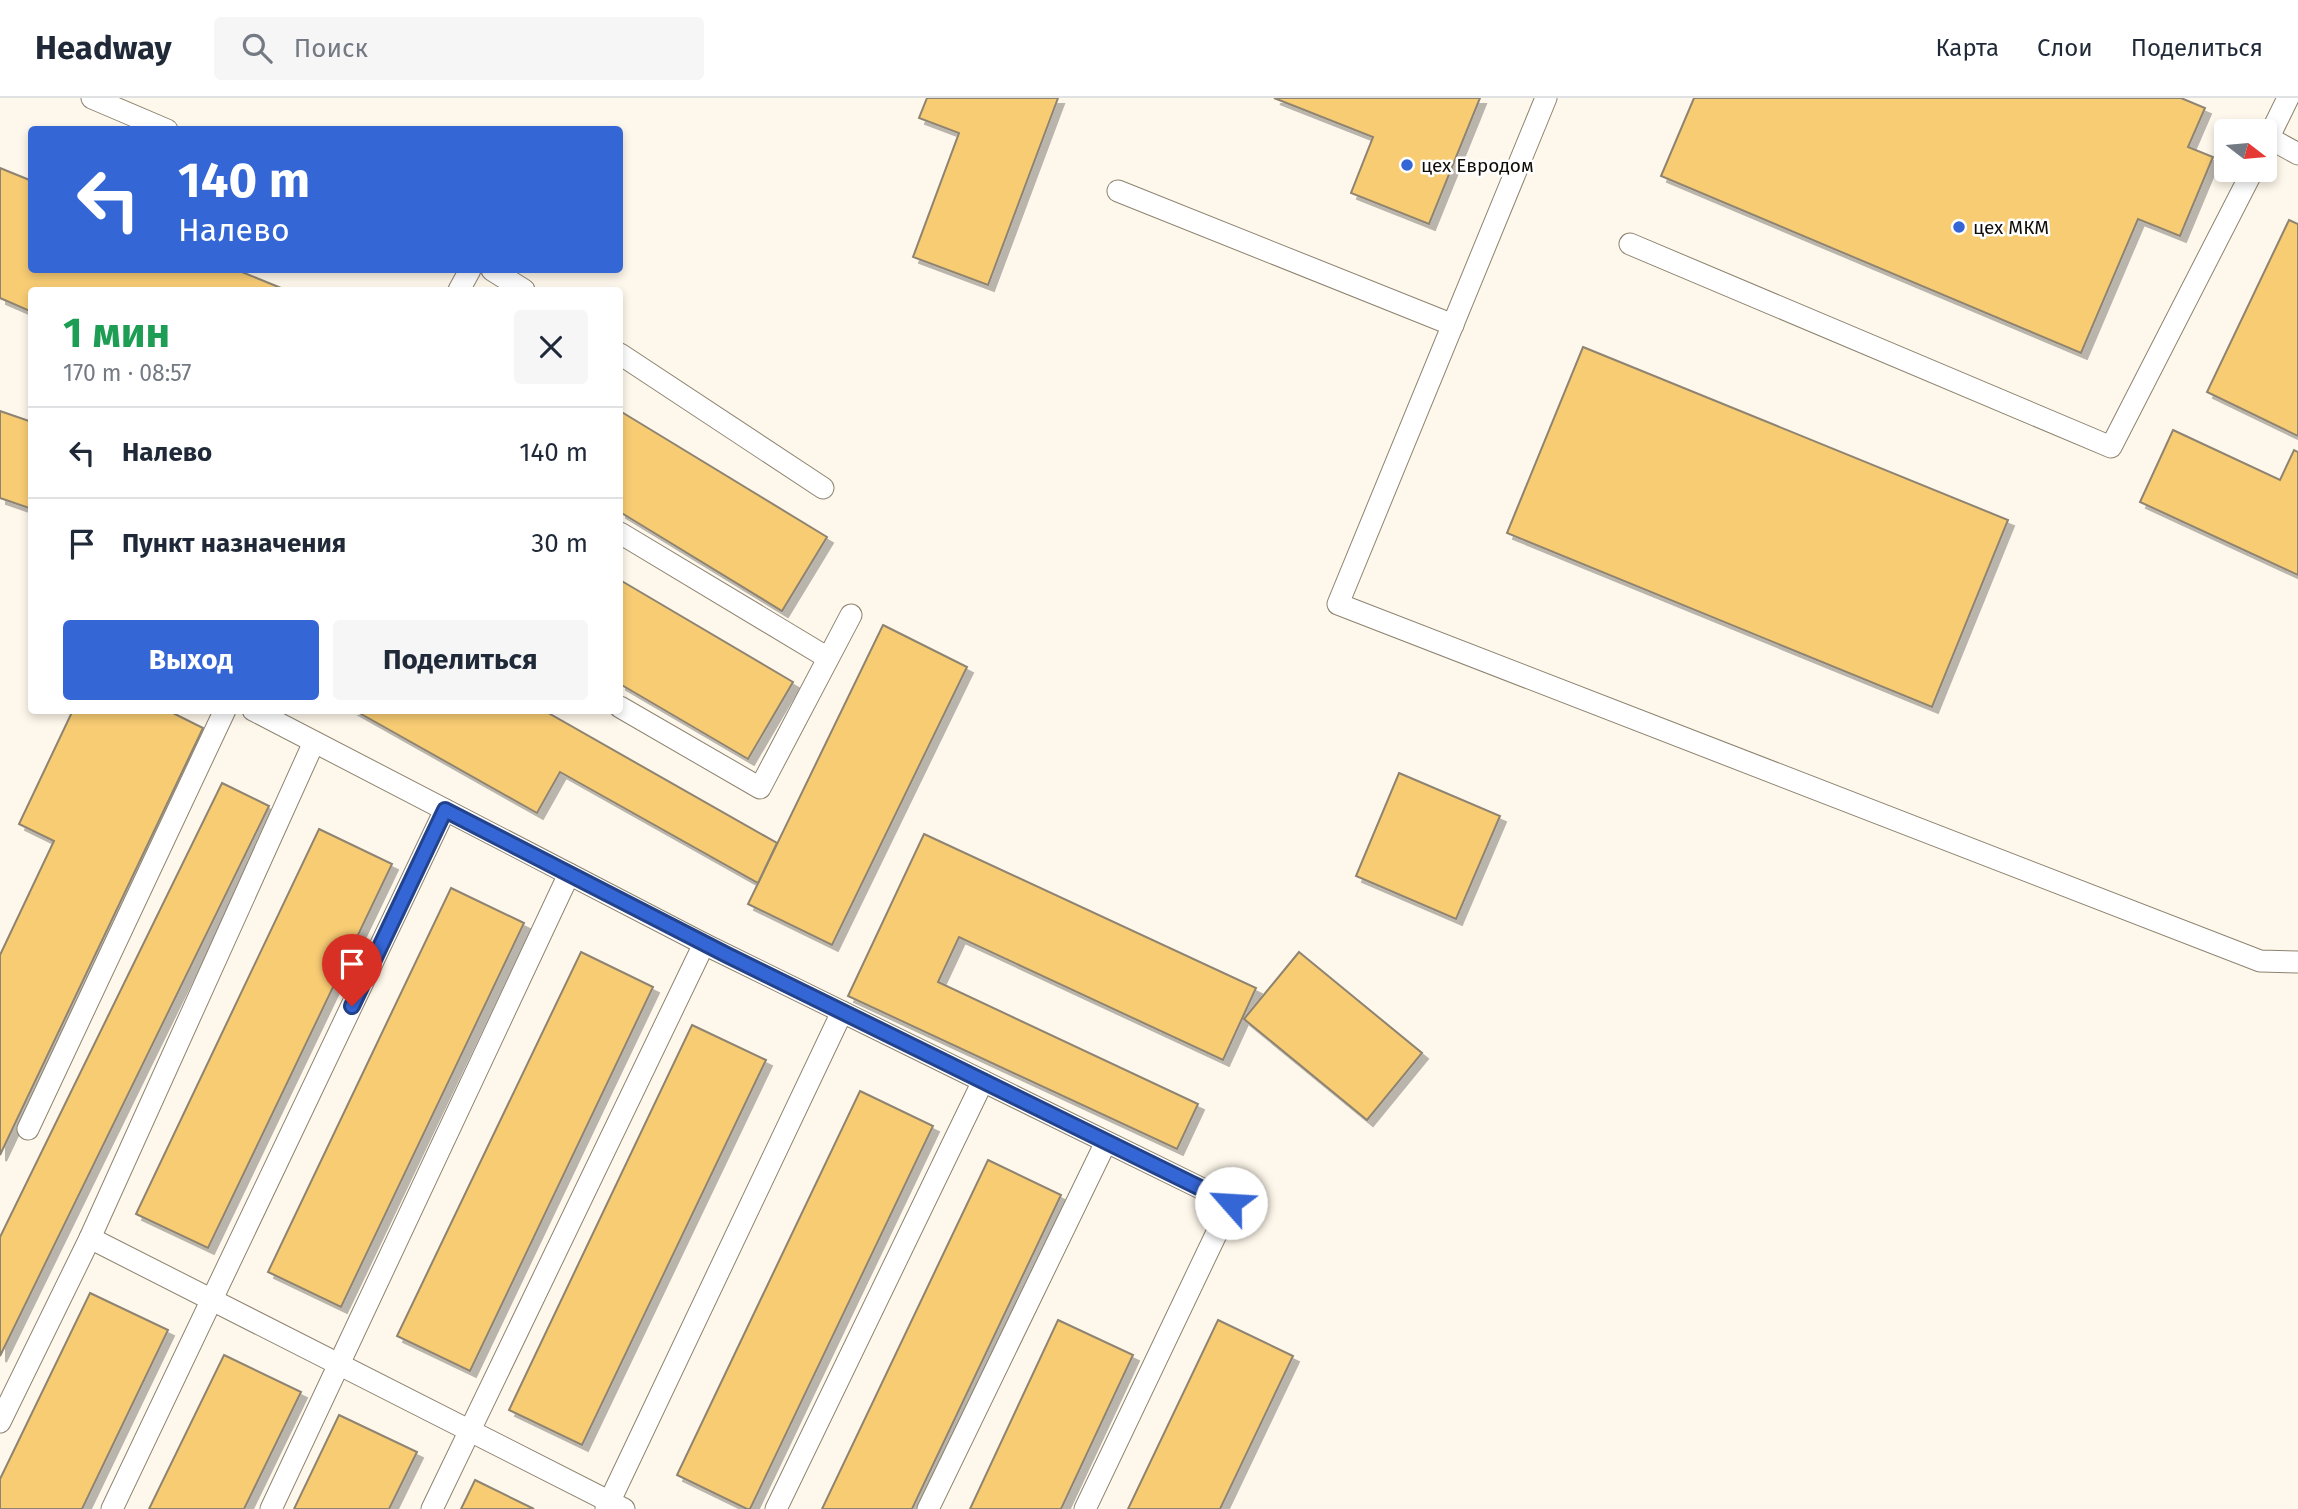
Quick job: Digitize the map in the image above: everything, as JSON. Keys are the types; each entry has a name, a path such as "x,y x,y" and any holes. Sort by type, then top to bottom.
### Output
{"lane":[{"path":"92,98 158,126"},
{"path":"1546,98 1338,604 2260,961 2298,962"},
{"path":"2277,122 2288,98"},
{"path":"2277,147 2298,154"},
{"path":"1630,244 2111,447 2247,182"},
{"path":"1118,191 1453,325"},
{"path":"497,273 519,287"},
{"path":"623,356 823,488"},
{"path":"623,535 828,658"},
{"path":"623,710 760,788 850,615"},
{"path":"28,1129 223,714"},
{"path":"261,714 704,944 1231,1203 1085,1509"},
{"path":"0,1422 90,1238 314,742"},
{"path":"112,1509 214,1301 445,810"},
{"path":"271,1509 341,1365 569,874"},
{"path":"432,1509 704,944"},
{"path":"90,1238 470,1431 613,1507 842,1012"},
{"path":"776,1509 983,1082"},
{"path":"928,1509 1106,1142"}],"building":[{"path":"927,98 1058,98 988,285 913,257 959,133 919,118"},
{"name":"цех Евродом","path":"1274,98 1480,98 1429,224 1351,193 1373,137"},
{"name":"цех МКМ","path":"1694,98 2181,98 2205,108 2188,147 2213,157 2180,236 2138,219 2081,353 1661,176"},
{"path":"0,168 28,179 28,273 244,273 279,287 28,287 28,310 0,298"},
{"path":"2289,220 2298,224 2298,436 2207,392"},
{"path":"1583,347 2008,520 1932,707 1507,533"},
{"path":"0,411 28,421 28,508 0,498"},
{"path":"623,413 827,537 782,611 623,514"},
{"path":"2173,430 2280,480 2294,450 2298,452 2298,575 2140,502"},
{"path":"623,582 793,682 748,759 623,686"},
{"path":"883,625 967,667 832,945 748,904"},
{"path":"71,714 175,714 203,728 0,1155 0,955 54,841 19,824"},
{"path":"361,714 550,714 777,843 758,883 560,772 537,813"},
{"path":"1399,773 1500,816 1456,919 1356,876"},
{"path":"222,783 269,806 0,1356 0,1237"},
{"path":"319,829 392,864 208,1248 136,1214"},
{"path":"924,834 1256,988 1223,1060 959,937 938,982 1198,1104 1177,1149 848,996"},
{"path":"451,888 524,923 341,1307 268,1272"},
{"path":"581,952 653,987 470,1371 397,1336"},
{"path":"1299,952 1422,1053 1367,1120 1244,1019"},
{"path":"692,1025 766,1060 582,1445 509,1410"},
{"path":"860,1091 933,1126 750,1509 747,1509 677,1475"},
{"path":"988,1160 1061,1195 912,1509 822,1509"},
{"path":"90,1293 168,1330 82,1509 0,1509 0,1479"},
{"path":"1058,1320 1133,1355 1061,1509 970,1509"},
{"path":"1218,1320 1293,1356 1220,1509 1128,1509"},
{"path":"224,1355 301,1392 244,1509 149,1509"},
{"path":"339,1415 417,1452 389,1509 294,1509"},
{"path":"475,1480 534,1509 461,1509"}],"place":[{"name":"цех Евродом","path":"1407,165"},
{"name":"цех МКМ","path":"1959,227"}],"route":[{"path":"352,1006 445,810 727,955 1231,1203"}]}
